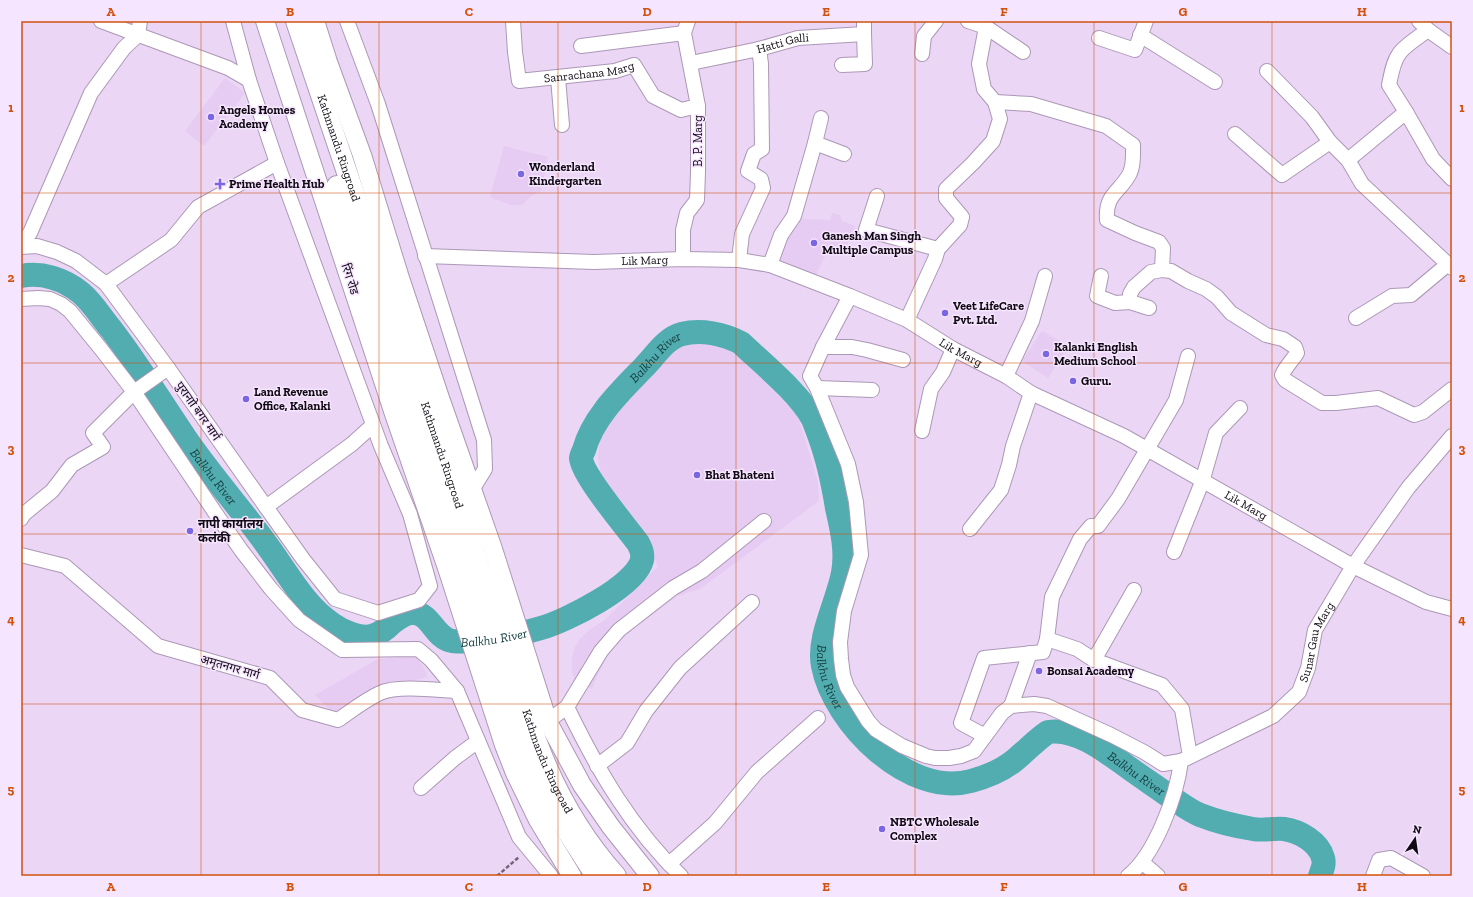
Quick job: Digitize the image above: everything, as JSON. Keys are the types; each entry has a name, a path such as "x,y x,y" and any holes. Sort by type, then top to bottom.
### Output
{"highway":[{"name":"Kathmandu Ringroad","path":"283,21 368,283 470,559"},
{"name":"Kathmandu Ringroad","path":"296,21 514,694 543,794 596,876"},
{"name":"Kathmandu Ringroad","path":"526,734 581,830 605,864 616,876"}],"main road":[{"name":"रिंग रोड","path":"265,21 394,414 436,536 470,559"},
{"path":"315,21 328,62 362,155 401,282 472,490 470,559 526,734 582,785 611,827 650,876"},
{"path":"526,734 515,773 538,820 572,876"}],"street":[{"path":"101,21 228,68 249,80"},
{"path":"21,245 30,233 90,93 124,48 138,35 140,21"},
{"path":"233,21 249,80 277,163 373,425 352,444 266,507"},
{"path":"347,21 378,104 484,440 485,469 472,490"},
{"name":"Sanrachana Marg","path":"512,21 514,52 519,81 615,72 634,65 653,96 680,110 698,106"},
{"path":"922,54 924,36 936,21"},
{"path":"968,21 986,27 1023,52"},
{"path":"1099,38 1135,50 1146,21"},
{"path":"1452,47 1423,25 1414,42 1404,47 1397,56 1388,84 1433,159 1452,179"},
{"path":"580,46 686,27"},
{"name":"B. P. Marg","path":"683,259 683,230 687,213 697,200 698,106 690,63 686,27"},
{"path":"908,320 938,249 960,225 962,217 946,198 946,189 973,163 993,140 1000,119 995,102 984,88 979,64 986,27"},
{"path":"842,65 865,64 864,28"},
{"name":"Hatti Galli","path":"690,63 758,49 798,38 864,28"},
{"path":"1140,35 1215,82"},
{"path":"739,260 742,234 763,188 761,179 748,171 754,154 762,149 761,64 758,49"},
{"path":"1267,71 1312,117 1330,142 1348,160 1362,184 1450,266 1411,295 1392,296 1356,318"},
{"path":"558,78 562,125"},
{"path":"995,102 1031,104 1106,126 1133,145 1133,159 1130,173 1108,202 1106,211 1107,220 1159,242 1163,248 1162,254 1164,262 1162,270"},
{"path":"1348,160 1406,112"},
{"path":"770,265 781,234 794,216 821,118"},
{"path":"1235,134 1282,175 1330,142"},
{"path":"815,143 844,154"},
{"path":"106,284 171,240 198,207 277,163"},
{"path":"877,196 866,230 938,249"},
{"name":"पुरानाो बगर मार्ग","path":"21,245 37,246 57,252 76,261 106,284 165,370 303,559 335,599 378,613 420,600 430,586 410,514 373,425"},
{"name":"Lik Marg","path":"425,256 594,262 683,259 739,260 770,265 908,320 953,349 1006,376 1031,393 1124,436 1202,482 1353,566 1426,602 1452,609"},
{"path":"1130,302 1130,294 1134,287 1151,272 1162,270 1171,271 1206,289 1217,297 1231,313 1266,335 1283,339 1295,347 1297,353 1294,359 1285,367 1282,375 1285,380 1322,403 1336,403 1378,398 1414,415 1423,412 1452,389"},
{"path":"1006,376 1032,321 1045,276"},
{"path":"1101,276 1096,296 1115,302 1130,302 1149,308"},
{"path":"850,296 823,347 810,376 817,388 848,464 856,502 861,556 841,624 841,659 843,675 847,687 868,721 876,730 902,746 935,758 961,756 974,751 1002,713 1011,706 1030,653"},
{"path":"21,299 50,299 70,311 135,391 241,550 271,589 299,620 342,650 418,649 431,660 457,690 519,836 551,876"},
{"path":"823,347 852,347 903,360"},
{"path":"922,431 931,389 943,372 953,349"},
{"path":"985,736 961,723 984,658 1043,652 1047,640 1052,597 1080,539 1091,526 1098,526 1118,499 1176,400 1188,356"},
{"path":"21,519 24,514 52,491 72,465 103,447 93,433 135,391 165,370"},
{"path":"817,388 872,390"},
{"path":"970,529 1001,490 1013,446 1031,393"},
{"path":"1174,552 1202,482 1216,433 1240,408"},
{"name":"Sunar Gau Marg","path":"1011,706 1034,704 1047,706 1138,749 1162,764 1184,762 1273,716 1299,692 1308,668 1315,630 1353,566 1408,488 1452,436"},
{"path":"484,756 526,734 567,707 601,650 619,630 673,588 702,571 764,521"},
{"name":"अमृतनगर मार्ग","path":"21,555 65,566 158,646 270,678 302,710 338,720 380,693 389,690 457,690"},
{"path":"1094,660 1134,590"},
{"path":"597,766 627,743 646,710 680,668 752,602"},
{"path":"1047,640 1077,649 1094,660 1162,685 1182,709 1184,762 1169,808 1146,857 1136,870 1128,876"},
{"path":"567,707 597,766 623,808 669,864 681,876"},
{"path":"669,864 715,823 757,772 818,718"},
{"path":"421,788 460,754 478,741"},
{"path":"1146,857 1158,876"},
{"path":"1373,876 1379,860 1391,858 1423,876"}],"path":[{"path":"497,876 501,871 529,849"}],"shaded area":[{"name":"Angels Homes Academy","path":"225,78 245,93 204,146 185,131"},
{"name":"Wonderland Kindergarten","path":"504,146 548,157 541,191 531,196 522,205 510,205 490,197"},
{"name":"Ganesh Man Singh Multiple Campus","path":"832,213 840,215 842,221 855,226 843,256 828,250 816,275 773,260 781,235 803,219 830,220"},
{"name":"Kalanki English Medium School","path":"1042,331 1069,346 1048,378 1022,361"},
{"path":"699,343 720,345 740,356 795,412 799,419 818,482 819,501 700,589 677,596 626,635 615,645 607,657 592,689 574,679 572,671 572,658 575,647 589,630 605,620 658,566 645,542 613,498 601,474 598,458 600,437 610,415 618,404 672,352 679,347"},
{"path":"416,656 426,672 427,677 382,690 336,716 315,695 378,659"}],"waterway":[{"name":"Balkhu River","path":"21,276 37,275 60,280 81,293 89,301 131,356 206,467 259,534 305,599 322,617 332,624 346,632 367,637 378,634 400,617 412,613 424,617 441,635 452,641 462,642 485,640 509,636 541,628 566,618 599,601 627,581 637,570 642,560 642,551 638,543 615,514 583,466 581,457 588,438 594,426 617,395 671,339 682,334 705,332 720,335 741,343 799,399 813,419 822,444 834,489 844,549 843,573 825,632 822,655 823,666 830,688 842,710 858,732 878,751 900,767 923,778 947,783 971,781 1000,770 1010,764 1039,738 1048,732 1059,731 1070,733 1091,742 1102,749 1193,812 1220,822 1246,828 1257,830 1284,829 1296,832 1308,838 1321,852 1323,858 1324,862 1320,876"}],"place":[{"name":"Angels Homes Academy","path":"211,117"},
{"name":"Wonderland Kindergarten","path":"521,174"},
{"name":"Prime Health Hub","path":"220,184"},
{"name":"Ganesh Man Singh Multiple Campus","path":"814,243"},
{"name":"Veet LifeCare Pvt. Ltd.","path":"945,313"},
{"name":"Kalanki English Medium School","path":"1046,354"},
{"name":"Guru.","path":"1073,381"},
{"name":"Land Revenue Office, Kalanki","path":"246,399"},
{"name":"Bhat Bhateni","path":"697,475"},
{"name":"नापी कार्यालय कलंकी","path":"190,531"},
{"name":"Bonsai Academy","path":"1039,671"},
{"name":"NBTC Wholesale Complex","path":"882,829"}]}
